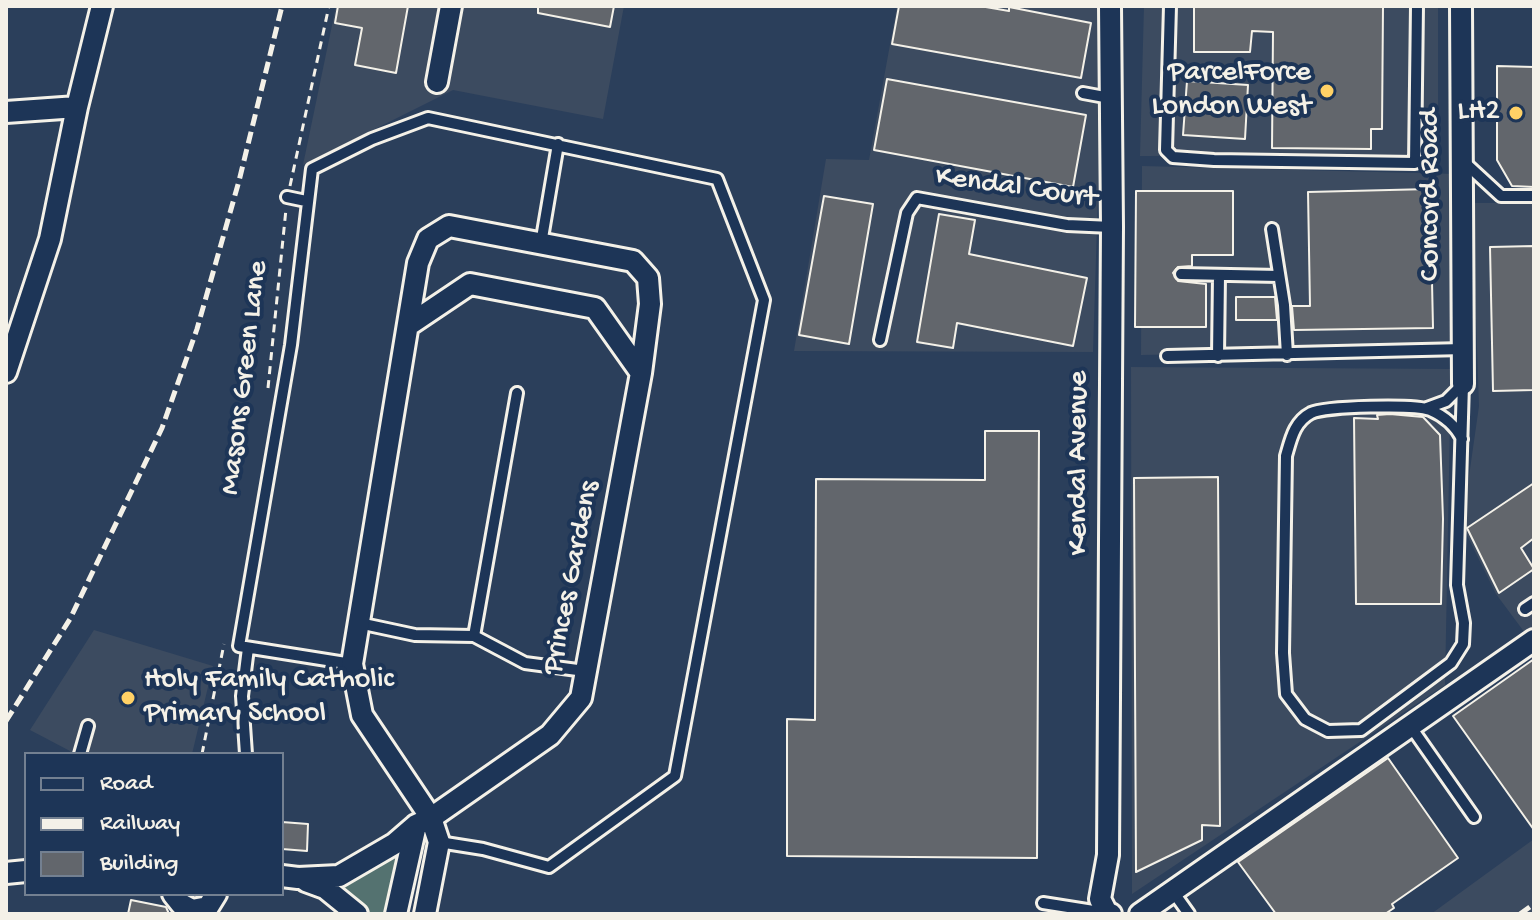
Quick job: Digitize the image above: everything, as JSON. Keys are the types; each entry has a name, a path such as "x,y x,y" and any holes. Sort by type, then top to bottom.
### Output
{"street":[{"path":"6,372 50,239 77,107 102,6"},
{"path":"437,82 451,6"},
{"name":"Kendal Avenue","path":"1108,914 1100,899 1108,855 1112,227 1110,6"},
{"name":"Concord Road","path":"1461,6 1468,49 1462,160 1463,384"},
{"path":"6,112 77,107"},
{"name":"Princes Gardens","path":"290,877 339,876 394,844 423,822 550,735 581,698 641,373 650,304 648,278 633,261 449,226 428,239 418,263 352,664 362,715 423,822 439,842 425,914"},
{"path":"409,325 470,284 595,308 641,373"},
{"path":"1140,914 1534,640"},
{"path":"396,914 423,822"},
{"path":"290,877 325,888 357,914"},
{"path":"175,896 191,912 208,907 215,896"}],"lane":[{"path":"1170,6 1166,150 1173,157 1415,163 1417,6"},
{"path":"1083,93 1110,98"},
{"path":"352,664 239,646 291,345 312,169 372,139 428,118 717,179 764,300 675,776 549,867 483,849 439,842"},
{"path":"541,244 558,144"},
{"path":"1462,160 1501,196 1534,196"},
{"path":"287,197 306,201"},
{"name":"Kendal Court","path":"880,340 904,222 917,198 1067,225 1112,227"},
{"path":"1272,229 1284,305 1287,355"},
{"path":"1181,274 1279,276"},
{"path":"1218,356 1219,275"},
{"path":"1167,356 1464,349"},
{"path":"1463,384 1457,585 1464,623 1463,644 1451,663 1361,730 1328,731 1305,719 1286,694 1283,653 1286,456 1294,429 1312,413 1353,407 1427,408 1446,401 1463,384"},
{"path":"474,636 517,393"},
{"path":"1427,408 1445,418 1457,429 1462,439"},
{"path":"359,623 415,635 474,636 525,663 585,671"},
{"path":"246,752 242,696 248,648"},
{"path":"81,752 88,726"},
{"path":"1411,727 1474,817"},
{"path":"1174,893 1189,914"},
{"path":"1043,903 1108,914"}],"path":[{"name":"Masons Green Lane","path":"267,402 287,197 329,6"},
{"path":"202,752 224,644"}],"shaded area":[{"path":"336,6 624,6 603,119 453,90 303,165"},
{"path":"897,6 1104,6 1093,352 794,351 826,159 869,160"},
{"path":"1144,6 1438,6 1438,155 1140,156"},
{"path":"1142,166 1456,174 1452,349 1141,355"},
{"path":"1472,203 1534,203 1534,626 1525,633 1496,594 1462,525 1479,406"},
{"path":"1131,367 1451,369 1445,685 1132,894"},
{"name":"Holy Family Catholic Primary School","path":"94,630 213,666 192,752 70,752 30,730"},
{"path":"1534,839 1534,914 1431,914"}],"green space":[{"path":"396,854 400,856 389,914 367,914 337,885 356,879"}],"building":[{"path":"338,6 408,6 396,73 355,65 362,28 335,23"},
{"path":"538,6 614,6 610,27 538,13"},
{"path":"899,6 980,6 1009,11 1009,7 1091,23 1081,78 892,44"},
{"name":"ParcelForce London West","path":"1194,6 1383,6 1382,129 1371,129 1371,149 1272,148 1273,32 1252,31 1250,52 1194,52"},
{"name":"LH2","path":"1497,66 1534,67 1534,187 1512,186 1497,160"},
{"path":"887,79 1086,115 1073,187 874,150"},
{"path":"1187,81 1248,85 1245,139 1183,135"},
{"path":"1430,189 1433,328 1294,330 1292,306 1310,306 1308,192"},
{"path":"1136,191 1233,191 1233,255 1192,255 1192,266 1178,267 1173,273 1178,281 1206,284 1206,327 1135,327"},
{"path":"824,196 873,204 849,344 799,335"},
{"path":"939,214 975,220 969,254 1087,278 1073,346 957,323 953,348 917,342"},
{"path":"1534,246 1534,390 1493,391 1490,247"},
{"path":"1236,297 1275,297 1277,320 1236,320"},
{"path":"1377,415 1423,417 1440,435 1443,519 1441,604 1356,604 1354,418 1378,419"},
{"path":"985,431 1039,431 1037,858 787,856 787,719 815,720 816,479 985,480"},
{"path":"1218,477 1220,826 1202,825 1202,840 1136,872 1134,478"},
{"path":"1534,483 1534,538 1521,548 1534,569 1499,593 1467,528"},
{"path":"1534,659 1534,830 1453,716"},
{"path":"1388,758 1458,858 1392,904 1394,908 1385,914 1276,914 1238,862"},
{"path":"284,822 308,824 307,851 284,849"},
{"path":"131,900 166,907 169,914 128,914"}],"railway":[{"path":"6,721 70,619 162,428 197,329 239,181 282,6"},
{"path":"1520,914 1534,904"}],"place":[{"name":"ParcelForce London West","path":"1327,91"},
{"name":"LH2","path":"1516,113"},
{"name":"Holy Family Catholic Primary School","path":"128,698"}]}
